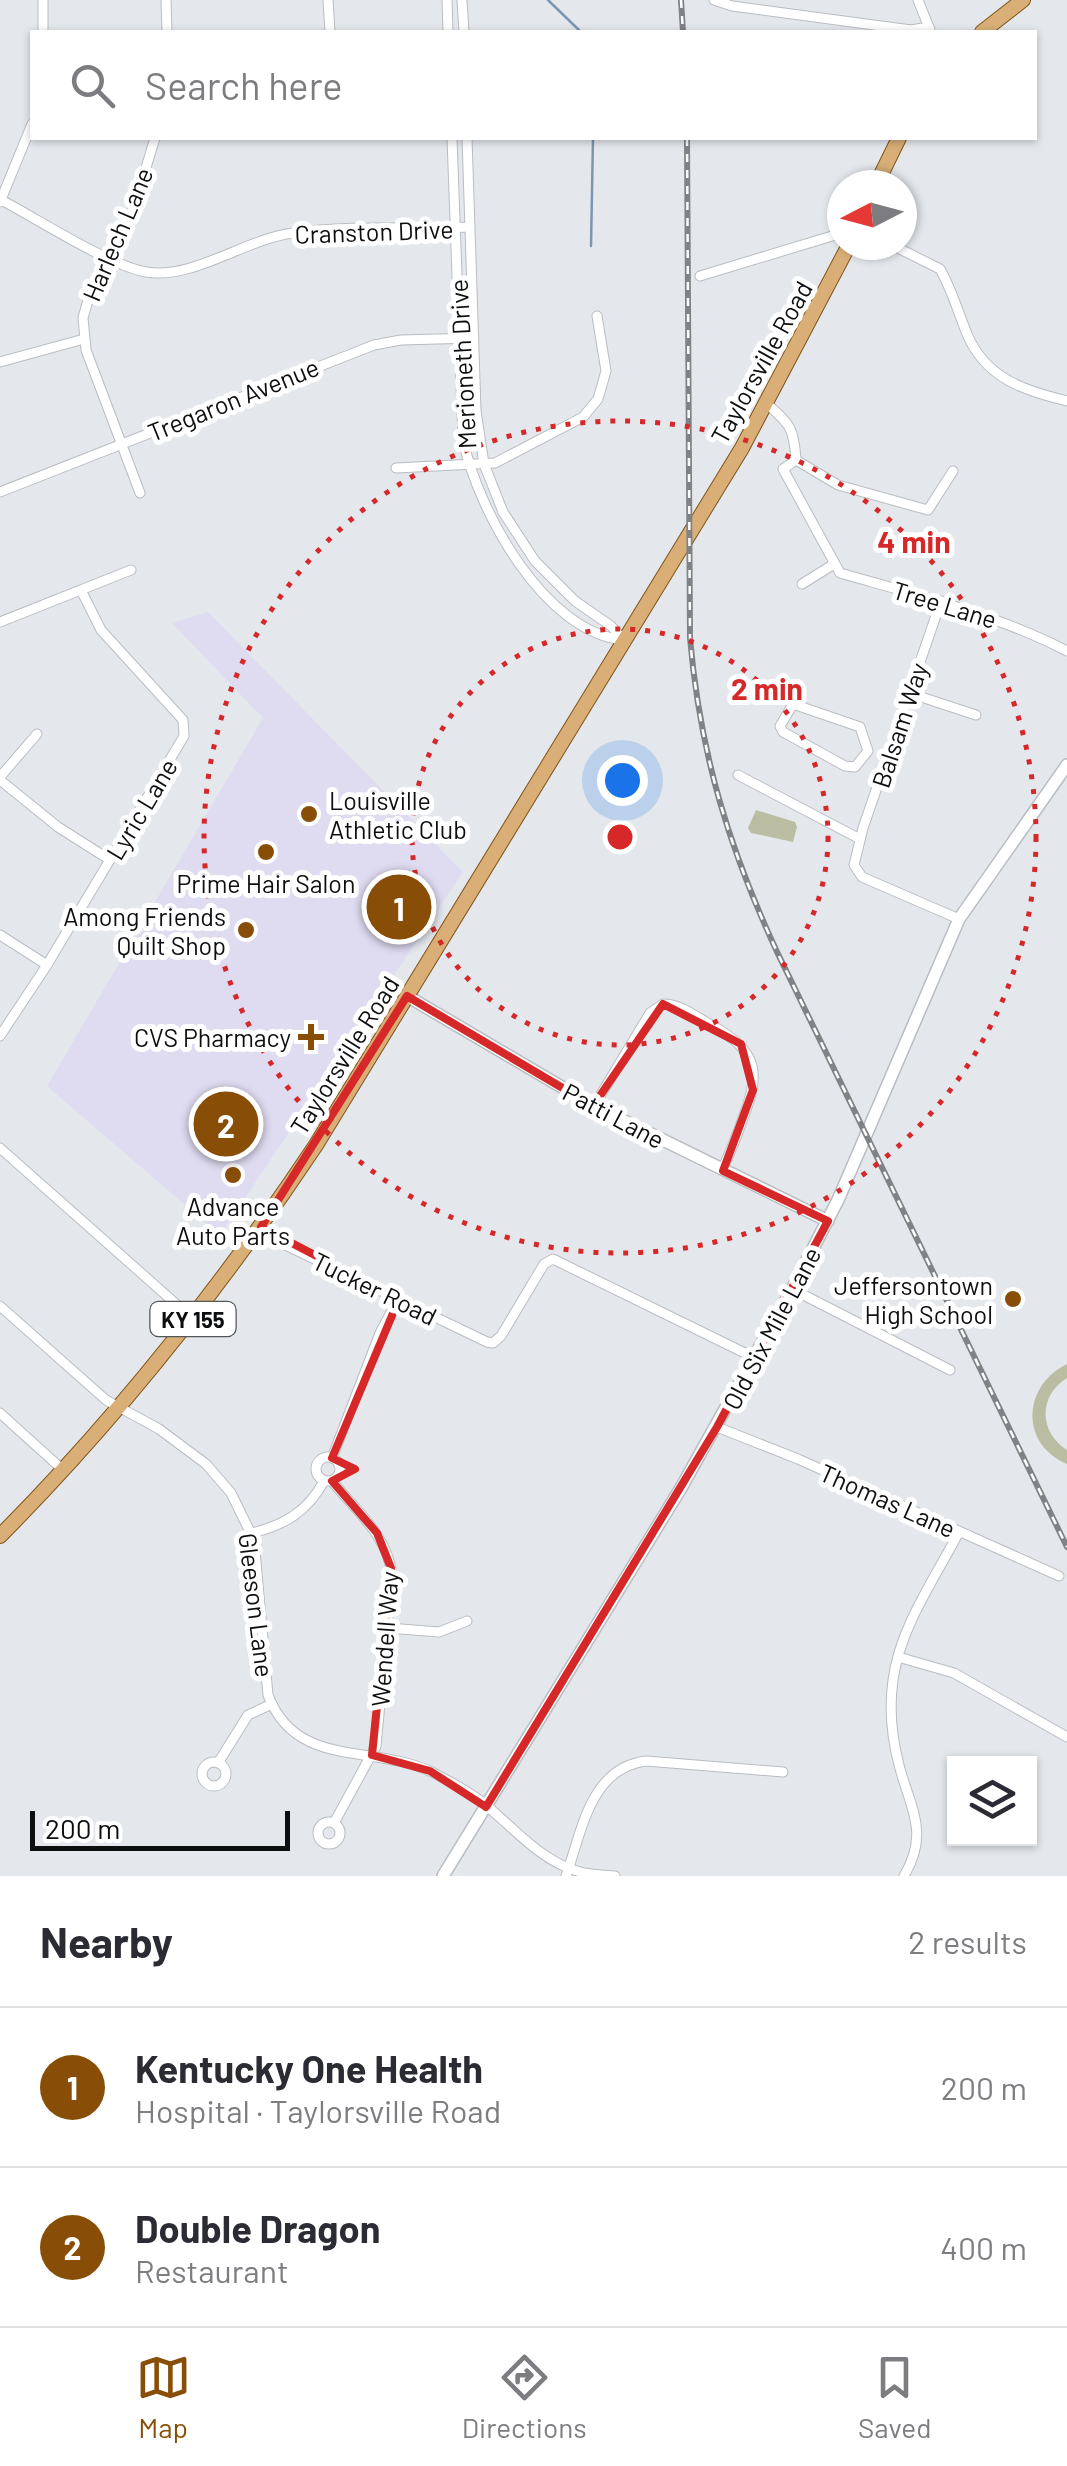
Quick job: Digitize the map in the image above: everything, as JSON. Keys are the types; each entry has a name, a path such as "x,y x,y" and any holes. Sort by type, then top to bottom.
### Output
{"main road":[{"path":"985,30 1023,0"},
{"path":"883,170 898,140"},
{"name":"Taylorsville Road","path":"3,1526 63,1470 120,1408 261,1227 407,996 767,404 841,260"}],"street":[{"path":"43,0 43,30"},
{"path":"166,0 167,30"},
{"path":"328,0 330,30"},
{"path":"447,0 448,30"},
{"path":"462,0 464,30"},
{"path":"714,0 732,6 930,30 918,0"},
{"path":"1,201 30,129"},
{"name":"Harlech Lane","path":"84,339 85,309 134,206 154,140"},
{"name":"Merioneth Drive","path":"452,140 463,440 468,465 499,536 543,591 605,638 624,640"},
{"path":"467,140 477,435 484,464 503,512 534,561 575,601 624,640"},
{"name":"Cranston Drive","path":"1,201 109,258 138,270 166,273 292,233 470,227"},
{"path":"700,276 827,238"},
{"path":"917,258 940,269 968,337 992,370 1018,387 1067,401"},
{"path":"396,468 495,463 584,417 594,406 606,371 597,316"},
{"name":"Tregaron Avenue","path":"0,492 374,345 401,340 474,338"},
{"path":"0,362 84,339 140,494"},
{"path":"767,404 786,420 794,433 796,460"},
{"path":"796,460 838,486 928,510 953,471"},
{"path":"796,460 783,469 834,564 802,584"},
{"name":"Tree Lane","path":"834,564 840,573 941,601 1067,651"},
{"path":"0,622 131,570"},
{"name":"Lyric Lane","path":"0,1036 182,741 185,729 179,715 101,630 81,590"},
{"name":"Balsam Way","path":"859,844 941,601"},
{"path":"909,693 976,715"},
{"path":"792,704 860,727 868,751 854,767 845,766 783,732 780,726 792,704"},
{"path":"37,734 0,778 58,827 110,860"},
{"path":"868,751 888,757"},
{"name":"Old Six Mile Lane","path":"443,1876 717,1427 755,1358 828,1221 959,919 1067,766"},
{"path":"738,776 859,844 854,865 858,875 959,919"},
{"path":"0,935 47,965"},
{"name":"Patti Lane","path":"407,996 594,1106 828,1221"},
{"path":"594,1106 650,1013 663,1004 676,1006 741,1044 752,1065 754,1090 722,1170"},
{"path":"0,1148 193,1319"},
{"name":"Tucker Road","path":"261,1227 278,1242 493,1343 544,1264 554,1260 755,1358"},
{"path":"792,1288 950,1370"},
{"path":"332,1458 380,1333 398,1299"},
{"name":"Gleeson Lane","path":"0,1306 106,1400 159,1429 214,1472 239,1504 252,1533 265,1677 272,1704 285,1726 312,1745 372,1755 430,1772 486,1806 568,1872 614,1876"},
{"path":"0,1413 63,1470"},
{"name":"Thomas Lane","path":"717,1427 1059,1576"},
{"path":"252,1533 281,1525 298,1514 340,1469 332,1458"},
{"path":"328,1481 318,1476 316,1468 320,1460 332,1458"},
{"name":"Wendell Way","path":"328,1481 372,1526 386,1551 392,1576 376,1746 334,1823"},
{"path":"904,1876 916,1848 918,1826 893,1735 891,1704 898,1657 959,1532"},
{"path":"388,1628 438,1632 466,1622"},
{"path":"898,1657 954,1673 1067,1737"},
{"path":"218,1763 248,1714 272,1704"},
{"path":"568,1872 596,1793 611,1774 625,1765 646,1761 783,1772"}],"highlighted area":[{"path":"407,996 593,1106 663,1004 741,1044 753,1090 723,1171 828,1221 717,1427 486,1807 430,1771 372,1755 391,1568 377,1533 332,1481 355,1469 332,1458 399,1299 261,1227"}],"shaded area":[{"path":"208,612 463,872 220,1235 47,1086 263,718 172,623"}],"green space":[{"path":"756,810 795,822 793,842 751,833 748,828"},
{"path":"1067,1364 1067,1378 1051,1394 1046,1414 1051,1434 1067,1450 1067,1464 1041,1443 1032,1415 1041,1386"}],"waterway":[{"path":"548,0 579,30"},
{"path":"591,246 593,140"}],"railway":[{"path":"681,0 683,30"},
{"path":"687,140 690,638 701,722 719,800 745,877 778,954 1067,1547"}],"place":[{"name":"Louisville Athletic Club","path":"309,814"},
{"name":"Prime Hair Salon","path":"266,852"},
{"name":"Kentucky One Health","path":"399,907"},
{"name":"Among Friends Quilt Shop","path":"246,930"},
{"name":"CVS Pharmacy","path":"311,1037"},
{"name":"Double Dragon","path":"226,1124"},
{"name":"Advance Auto Parts","path":"233,1175"},
{"name":"Jeffersontown High School","path":"1013,1299"}]}
